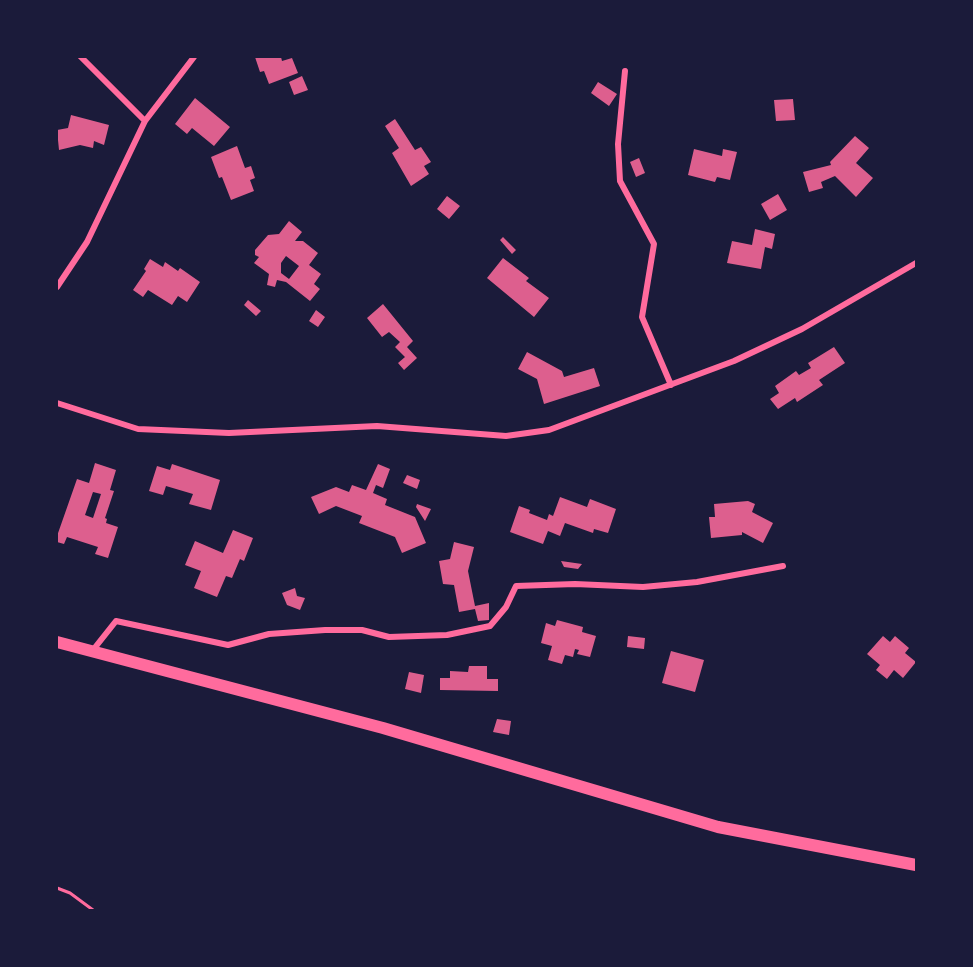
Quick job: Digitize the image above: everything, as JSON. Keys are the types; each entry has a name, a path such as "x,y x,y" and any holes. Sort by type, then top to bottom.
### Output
{"main road":[{"path":"57,642 383,728 718,827 916,865"}],"street":[{"path":"81,57 145,121"},
{"path":"57,287 87,242 145,121 194,57"},
{"path":"625,71 618,144 620,181 654,244 642,316 670,385"},
{"path":"57,403 138,429 229,433 376,426 506,436 549,430 734,361 802,329 916,263"},
{"path":"92,651 116,621 228,645 269,634 325,630 362,630 389,637 447,635 490,626 506,607 516,586 576,584 643,587 697,582 783,566"}],"path":[{"path":"57,888 70,893 93,910"}],"building":[{"path":"255,57 281,57 282,61 292,58 298,73 269,84 264,71 260,72"},
{"path":"302,76 308,90 294,95 289,82"},
{"path":"598,82 617,94 609,106 591,93"},
{"path":"195,98 230,127 214,146 192,128 187,134 175,124"},
{"path":"793,99 795,120 776,121 774,100"},
{"path":"71,115 109,125 104,145 94,141 93,148 80,145 59,150 57,130 68,128"},
{"path":"395,119 415,150 421,147 431,162 424,166 429,174 411,186 392,153 399,148 385,126"},
{"path":"855,136 869,148 856,163 873,178 856,197 835,176 821,182 823,188 809,192 803,172 831,165 830,162"},
{"path":"237,146 245,168 251,166 255,178 250,180 254,191 231,200 211,157"},
{"path":"694,149 722,156 723,149 737,152 730,180 717,177 715,182 688,175"},
{"path":"639,158 645,173 636,177 630,162"},
{"path":"778,194 787,210 770,220 761,204"},
{"path":"447,196 460,206 449,219 437,209"},
{"path":"289,221 302,232 295,241 303,241 318,253 309,265 321,274 314,284 320,289 310,301 286,282 277,280 275,287 267,285 269,274 254,263 259,257 255,255 255,250 268,235 279,234","holes":["286,256 299,266 289,279 281,273 281,263"]},
{"path":"755,229 775,234 772,249 765,247 761,269 727,263 732,241 752,245"},
{"path":"503,237 516,250 512,254 500,240"},
{"path":"503,258 529,278 526,281 549,298 534,317 487,278"},
{"path":"150,259 163,267 165,262 178,271 180,268 200,282 187,302 178,296 172,305 148,290 143,297 133,290 146,271 144,269"},
{"path":"248,300 261,311 256,316 244,305"},
{"path":"383,304 413,341 407,347 417,358 404,370 398,363 405,357 395,347 400,342 389,332 382,337 367,318"},
{"path":"316,310 325,317 318,327 309,321"},
{"path":"834,347 845,363 819,380 823,385 797,402 795,398 778,409 770,399 779,393 775,386 796,371 799,375 811,368 808,363"},
{"path":"527,352 562,371 564,377 594,368 600,386 544,404 537,379 518,369"},
{"path":"95,463 116,470 110,490 114,491 105,518 106,523 118,527 108,558 95,554 98,547 67,537 64,544 57,542 57,536 77,479 89,483","holes":["93,492 101,494 93,518 85,515"]},
{"path":"172,464 220,480 211,510 189,504 193,494 166,486 163,495 149,491 157,466 170,470"},
{"path":"378,464 390,469 383,488 376,485 373,493 387,499 385,505 415,517 426,543 402,553 395,537 359,523 362,516 336,506 319,514 311,497 336,487 349,492 352,485 366,490"},
{"path":"407,475 420,480 417,489 403,483"},
{"path":"560,497 587,507 590,499 616,509 608,533 594,529 593,533 565,523 560,536 548,531 543,544 510,532 519,506 547,520 549,514 553,516"},
{"path":"748,501 755,504 752,512 773,523 763,543 742,532 742,535 711,538 709,517 715,517 714,504"},
{"path":"417,504 431,509 425,521 416,507"},
{"path":"233,530 253,538 244,561 240,559 232,578 226,576 217,597 194,588 201,571 185,565 195,541 223,553"},
{"path":"454,542 474,547 468,571 475,606 489,603 489,620 478,621 475,609 459,612 454,585 443,584 439,561 450,559"},
{"path":"561,561 582,564 578,569 564,567"},
{"path":"295,588 297,596 305,598 300,610 287,605 282,593"},
{"path":"557,620 583,627 582,632 596,636 590,657 577,654 579,650 575,649 573,657 565,655 562,664 548,660 552,646 541,643 546,623 555,626"},
{"path":"628,636 645,638 644,649 627,647"},
{"path":"883,636 890,642 895,636 909,648 905,653 916,662 903,678 894,670 887,679 876,670 880,665 867,654"},
{"path":"671,651 704,660 695,692 662,683"},
{"path":"469,666 487,666 487,679 498,679 498,691 440,690 440,678 450,678 450,671 468,672"},
{"path":"409,672 424,675 421,693 405,689"},
{"path":"497,719 511,721 509,735 493,732"}]}
